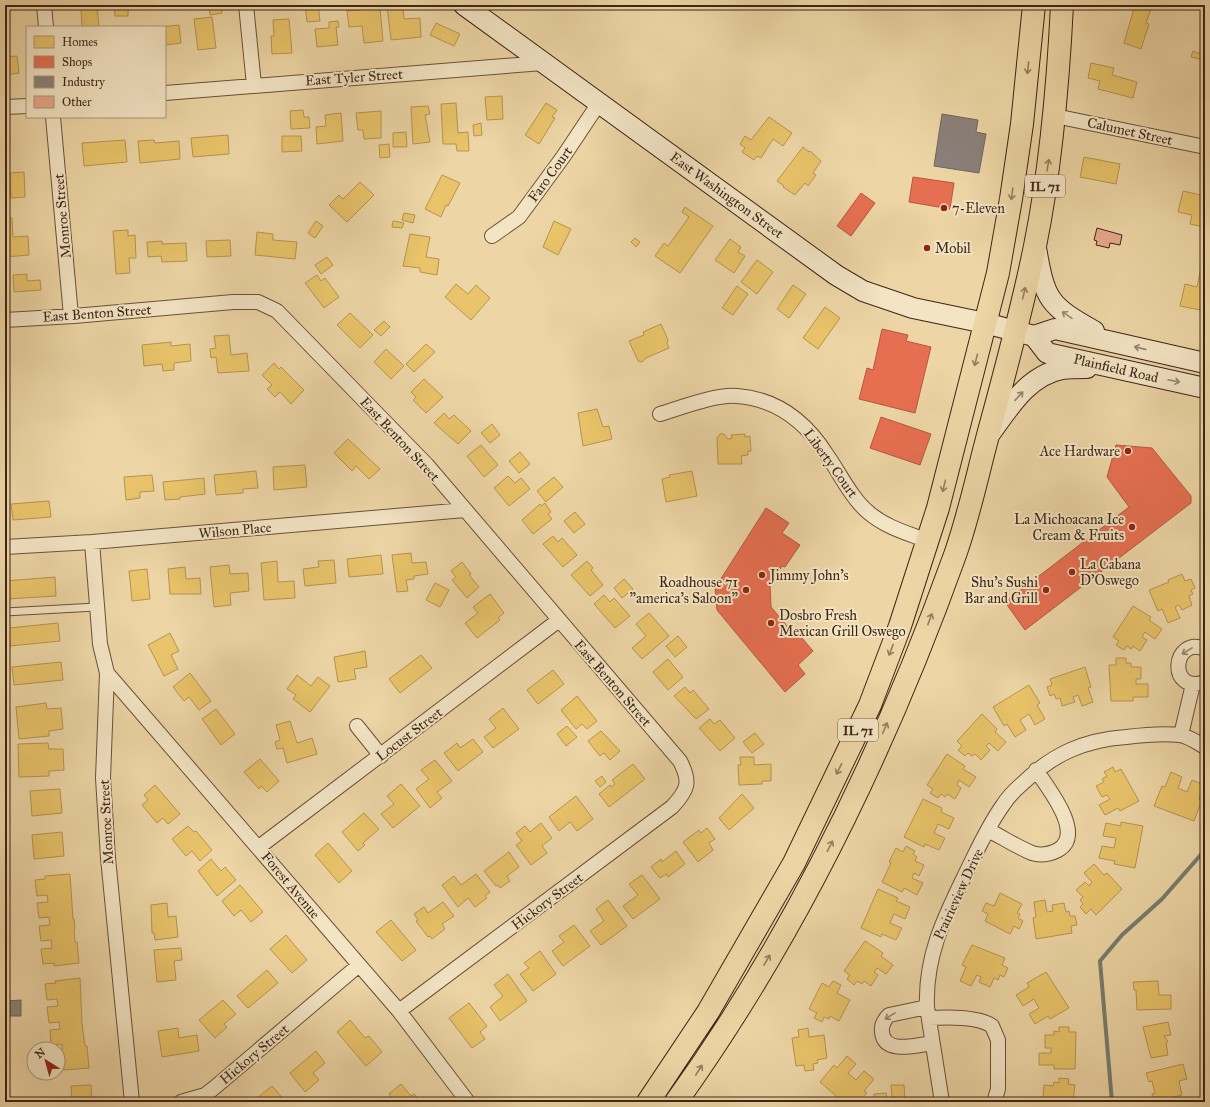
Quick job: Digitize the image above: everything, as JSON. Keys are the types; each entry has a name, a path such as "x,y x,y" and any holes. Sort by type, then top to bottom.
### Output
{"main road":[{"name":"IL 71","path":"648,1102 708,1012 794,863 870,705 900,626 938,508 998,273 1011,200 1022,124 1034,5"},
{"name":"IL 71","path":"676,1102 725,1030 789,922 855,796 910,671 956,552 987,438 1025,334 1035,246 1055,116 1062,5"}],"street":[{"path":"44,5 46,26"},
{"path":"246,5 254,85"},
{"name":"East Washington Street","path":"466,5 836,275 863,291 913,308 985,322 1025,334"},
{"name":"East Tyler Street","path":"166,93 543,62"},
{"name":"Faro Court","path":"492,236 519,216 563,158 599,103"},
{"path":"5,107 26,106"},
{"name":"Calumet Street","path":"1055,116 1205,147"},
{"name":"Monroe Street","path":"53,118 71,316"},
{"path":"1035,246 1040,274 1049,298 1058,309 1068,317 1113,342"},
{"name":"East Benton Street","path":"5,320 234,302 258,302 277,311 427,465 680,761 687,773 687,784"},
{"name":"Plainfield Road","path":"1025,334 1055,329 1205,363"},
{"name":"Plainfield Road","path":"1025,334 1047,353 1205,388"},
{"path":"987,438 1018,396 1036,379 1063,369 1107,367"},
{"name":"Liberty Court","path":"660,414 696,402 736,396 765,400 796,417 815,436 866,511 885,525 928,541"},
{"name":"Wilson Place","path":"5,547 92,542 464,510"},
{"name":"Monroe Street","path":"92,542 100,644 107,673 103,778 109,865 132,1102"},
{"name":"Locust Street","path":"259,847 559,620"},
{"path":"1181,735 1199,683 1187,682 1179,673 1178,660 1185,650 1197,647 1205,649"},
{"name":"Forest Avenue","path":"107,673 259,847 399,1011 468,1102"},
{"path":"357,726 380,756"},
{"name":"Prairieview Drive","path":"942,1102 928,1012 928,973 938,932 988,830 1003,804 1036,770 1053,758 1073,748 1108,738 1146,735 1181,735 1205,747"},
{"path":"988,830 1032,853 1044,855 1055,852 1065,844 1068,834 1068,824 1036,770"},
{"name":"Hickory Street","path":"399,1011 672,807 684,795 687,784"},
{"name":"Hickory Street","path":"181,1102 205,1095 231,1075 359,965"},
{"path":"932,1043 895,1047 887,1042 882,1032 882,1025 889,1015 894,1013 928,1012 945,1017 978,1021 992,1026 998,1040 998,1088 994,1102"}],"lane":[{"path":"5,612 96,607"}],"building: Homes":[{"path":"114,5 128,5 128,16 115,16"},
{"path":"171,5 182,5 183,9 172,10"},
{"path":"209,5 221,5 222,13 210,15"},
{"path":"305,5 318,5 320,21 307,22"},
{"path":"403,5 404,19 420,18 421,37 391,40 387,6"},
{"path":"1135,5 1150,5 1149,9 1151,9 1146,23 1149,24 1141,49 1124,43"},
{"path":"97,7 99,26 82,26 81,9"},
{"path":"380,8 383,41 364,43 362,26 349,27 347,11"},
{"path":"212,17 216,48 198,50 194,19"},
{"path":"289,19 292,53 272,54 271,36 274,36 273,20"},
{"path":"338,21 339,27 336,27 338,45 317,47 315,29 329,28 329,22"},
{"path":"436,23 460,34 454,46 430,35"},
{"path":"179,25 181,43 166,45 166,26"},
{"path":"1193,51 1201,54 1200,59 1191,57"},
{"path":"17,56 19,73 5,75 5,57"},
{"path":"1091,63 1114,68 1112,75 1137,82 1133,98 1098,89 1100,81 1088,78"},
{"path":"502,96 503,119 487,120 485,97"},
{"path":"456,103 458,133 468,132 469,151 457,151 456,144 443,144 441,104"},
{"path":"546,103 557,110 552,117 555,118 539,144 525,135"},
{"path":"428,106 430,114 425,115 430,142 413,144 411,107"},
{"path":"303,110 304,117 309,117 310,128 291,129 290,111"},
{"path":"381,111 381,138 364,139 363,130 358,130 356,113"},
{"path":"341,113 343,141 317,144 316,127 326,126 325,115"},
{"path":"769,117 792,133 783,146 773,139 761,158 757,156 754,160 742,152 745,148 740,144 745,136 751,140"},
{"path":"481,123 482,135 474,136 473,125"},
{"path":"406,132 407,147 393,147 393,133"},
{"path":"228,135 229,154 193,157 191,138"},
{"path":"282,136 301,136 302,151 282,152"},
{"path":"125,140 127,162 84,166 82,143"},
{"path":"154,140 155,143 179,141 180,159 140,163 138,141"},
{"path":"389,144 390,157 380,158 379,145"},
{"path":"803,147 821,161 813,173 816,175 808,186 805,183 795,195 777,181"},
{"path":"1084,157 1120,164 1116,184 1080,177"},
{"path":"24,172 25,197 11,198 10,173"},
{"path":"442,175 460,183 448,206 446,205 441,217 425,209"},
{"path":"360,182 374,195 347,222 329,205 339,195 343,199"},
{"path":"1183,191 1205,196 1204,227 1190,224 1192,215 1178,212"},
{"path":"685,207 713,226 680,273 655,256 664,243 668,246 689,217 682,212"},
{"path":"404,213 415,215 413,223 402,220"},
{"path":"5,218 12,218 13,237 28,236 29,255 5,257"},
{"path":"316,221 323,226 315,238 308,233"},
{"path":"393,221 404,223 402,228 392,227"},
{"path":"554,221 571,229 558,255 543,247"},
{"path":"128,230 128,236 135,235 136,258 129,258 130,273 116,274 113,231"},
{"path":"257,232 273,234 273,240 297,242 295,259 255,255"},
{"path":"410,234 430,237 426,257 439,259 437,275 420,272 420,268 403,266"},
{"path":"635,238 640,242 636,247 631,242"},
{"path":"730,239 741,247 738,252 745,256 734,273 715,260"},
{"path":"230,240 231,256 207,257 206,241"},
{"path":"162,241 162,244 186,243 187,261 162,262 161,256 148,257 147,242"},
{"path":"327,257 333,265 321,274 315,265"},
{"path":"757,260 773,272 757,294 741,282"},
{"path":"1202,263 1205,264 1205,311 1180,306 1185,284 1197,287"},
{"path":"27,274 27,281 40,280 41,290 14,292 13,275"},
{"path":"317,275 321,281 325,278 339,297 324,308 305,283"},
{"path":"456,284 468,294 476,285 490,298 471,320 445,297"},
{"path":"793,285 806,294 789,318 777,309"},
{"path":"737,286 748,294 733,315 722,308"},
{"path":"825,307 840,318 818,349 803,338"},
{"path":"350,313 373,335 360,348 337,325"},
{"path":"384,321 390,327 381,336 374,330"},
{"path":"661,324 668,340 667,343 669,348 646,358 642,362 638,361 629,341 644,335 643,332"},
{"path":"229,335 231,355 247,353 249,371 218,373 216,357 211,358 210,349 216,348 214,336"},
{"path":"171,342 171,346 190,344 191,361 174,363 174,370 163,371 162,364 144,366 142,345"},
{"path":"426,344 435,352 414,372 406,364"},
{"path":"386,349 404,366 391,379 374,362"},
{"path":"274,363 279,369 281,367 304,390 291,404 280,392 275,397 267,389 272,385 262,375"},
{"path":"424,379 443,397 426,413 413,400 416,397 411,392"},
{"path":"597,409 603,427 609,426 612,439 583,446 578,413"},
{"path":"444,413 449,419 454,415 471,431 458,444 434,423"},
{"path":"492,424 500,435 490,443 481,433"},
{"path":"720,434 724,434 728,439 732,438 731,435 745,434 745,437 750,436 751,451 748,451 748,455 741,456 742,464 718,464 717,438"},
{"path":"348,439 380,469 369,479 356,466 352,471 334,453"},
{"path":"481,445 498,465 484,477 467,456"},
{"path":"520,452 530,464 519,473 509,461"},
{"path":"305,465 307,487 274,490 273,467"},
{"path":"256,471 258,488 243,489 243,493 216,495 214,475"},
{"path":"692,471 697,496 666,502 662,479 670,477 669,475"},
{"path":"152,475 154,491 140,492 140,498 126,500 124,477"},
{"path":"508,476 515,483 521,478 530,489 509,506 494,488"},
{"path":"554,477 563,487 546,502 537,491"},
{"path":"204,478 205,494 180,497 180,499 165,500 163,482"},
{"path":"49,501 51,517 13,520 11,504"},
{"path":"545,503 551,512 548,514 552,519 533,534 522,520 540,504 541,506"},
{"path":"575,512 585,524 574,533 564,521"},
{"path":"553,536 558,542 562,538 577,555 563,567 543,544"},
{"path":"411,553 412,563 426,562 428,574 414,576 414,579 406,580 408,591 397,592 392,555"},
{"path":"381,555 383,574 349,577 347,559"},
{"path":"334,560 336,583 305,586 303,569 319,567 318,561"},
{"path":"277,561 278,582 294,581 295,598 264,600 261,563"},
{"path":"587,561 593,568 591,570 603,585 590,596 571,575"},
{"path":"462,562 471,574 469,575 479,587 467,598 452,580 456,577 451,571"},
{"path":"229,565 230,574 248,573 249,591 230,593 231,605 214,607 210,567"},
{"path":"185,567 186,579 200,578 201,594 170,594 168,569"},
{"path":"147,569 150,599 132,601 129,571"},
{"path":"1182,574 1185,581 1191,579 1195,588 1191,590 1193,594 1189,596 1192,605 1182,610 1179,605 1175,607 1180,618 1168,623 1162,609 1158,611 1149,590 1169,582 1168,580"},
{"path":"55,577 56,596 7,599 5,581"},
{"path":"624,579 633,589 622,598 614,588"},
{"path":"435,583 449,590 440,607 426,600"},
{"path":"490,594 504,613 498,618 500,620 477,638 465,623 478,613 473,607"},
{"path":"604,595 610,602 614,598 630,616 615,628 594,604"},
{"path":"1133,606 1151,617 1149,620 1162,629 1155,639 1145,632 1142,637 1147,640 1140,651 1133,646 1131,649 1127,646 1124,650 1116,645 1119,641 1113,637"},
{"path":"649,613 669,636 642,659 632,648 646,636 636,624"},
{"path":"58,623 60,641 10,646 9,628"},
{"path":"170,633 179,651 171,655 178,669 164,676 148,645"},
{"path":"678,636 687,647 675,657 666,646"},
{"path":"365,651 367,667 354,669 356,679 338,682 334,657"},
{"path":"421,655 432,668 400,693 389,679"},
{"path":"1116,658 1126,658 1126,663 1131,663 1131,667 1141,667 1141,679 1136,679 1136,684 1148,684 1148,697 1133,697 1133,701 1111,701 1109,665 1116,665"},
{"path":"668,659 683,677 668,690 653,672"},
{"path":"61,662 63,680 14,685 12,667"},
{"path":"1085,667 1091,687 1088,688 1093,702 1082,706 1078,695 1073,697 1075,702 1062,706 1060,698 1056,699 1054,694 1050,696 1047,687 1052,685 1050,679"},
{"path":"553,670 564,684 538,704 527,690"},
{"path":"190,673 211,701 199,710 189,697 184,701 173,687"},
{"path":"297,675 311,686 318,677 330,686 310,712 293,699 296,695 287,689"},
{"path":"1029,685 1040,703 1037,705 1045,719 1035,725 1029,714 1020,720 1026,730 1015,737 1007,724 1004,726 993,707"},
{"path":"685,687 690,693 693,690 709,709 696,719 674,696"},
{"path":"577,696 597,721 587,729 582,724 576,729 561,710"},
{"path":"46,703 47,709 61,708 63,729 49,731 49,736 19,739 16,707"},
{"path":"503,708 519,729 493,748 484,737 496,728 489,719"},
{"path":"216,709 235,734 221,745 202,719"},
{"path":"982,714 997,729 995,732 1006,742 998,751 989,743 986,746 990,750 981,760 975,754 972,756 968,753 965,756 958,750 962,746 957,741"},
{"path":"710,719 714,724 720,720 735,738 720,751 699,728"},
{"path":"290,721 297,743 312,738 317,754 287,763 283,748 277,749 275,742 280,740 276,725"},
{"path":"567,726 577,737 566,746 557,734"},
{"path":"601,731 620,751 610,760 604,753 600,756 588,741"},
{"path":"755,733 764,744 752,753 743,742"},
{"path":"473,739 483,752 458,771 444,753 457,743 460,748"},
{"path":"48,743 49,749 63,749 64,770 49,771 49,776 19,777 18,744"},
{"path":"947,754 965,766 963,769 976,777 969,787 959,780 957,785 961,788 955,799 947,794 945,797 941,794 938,798 930,793 933,789 927,785"},
{"path":"740,757 754,757 754,765 771,764 771,781 762,781 762,784 739,785 738,765 741,765"},
{"path":"260,759 279,781 267,792 261,786 259,789 244,772"},
{"path":"435,760 452,781 437,792 442,798 430,808 416,789 429,779 421,770"},
{"path":"633,764 645,779 609,807 599,794 610,785 611,787 615,784 612,780"},
{"path":"1113,767 1115,772 1121,769 1139,801 1120,811 1118,808 1105,815 1099,805 1110,799 1107,795 1102,797 1096,786 1104,782 1102,779 1107,776 1104,772"},
{"path":"1171,772 1182,777 1178,788 1187,792 1192,780 1204,785 1199,799 1202,800 1194,821 1154,806 1162,786 1165,787"},
{"path":"602,776 606,782 600,787 595,781"},
{"path":"401,784 420,806 393,828 381,814 394,804 387,796"},
{"path":"155,785 180,814 168,824 163,818 157,823 142,805 148,800 144,795"},
{"path":"60,789 62,813 32,816 30,791"},
{"path":"742,794 754,808 729,830 719,818"},
{"path":"576,796 593,819 577,831 570,822 559,831 549,817"},
{"path":"923,799 942,808 941,812 954,818 949,829 938,824 934,833 945,838 939,850 925,844 924,847 904,837"},
{"path":"364,813 379,829 363,843 365,845 358,851 342,832"},
{"path":"1121,822 1143,826 1135,868 1114,864 1115,861 1099,858 1102,846 1114,848 1116,838 1103,836 1106,823 1121,826"},
{"path":"541,823 552,838 542,846 547,853 531,865 516,845 522,841 516,833 525,826 530,832"},
{"path":"188,826 194,832 196,831 212,850 200,861 192,851 186,856 172,839"},
{"path":"707,828 715,839 709,843 713,850 698,862 683,842 699,830 701,833"},
{"path":"62,832 64,856 34,859 32,835"},
{"path":"328,843 352,871 339,883 315,855"},
{"path":"906,846 915,851 913,854 917,857 915,861 924,865 919,876 914,873 912,878 923,883 917,895 904,888 902,892 882,882 896,848 903,852"},
{"path":"676,851 685,864 668,877 666,874 660,878 651,867 661,859 662,862"},
{"path":"509,852 519,867 507,876 510,881 500,888 498,885 496,886 484,871"},
{"path":"211,859 221,871 225,867 236,880 217,896 198,871"},
{"path":"1094,864 1104,875 1107,873 1122,889 1096,915 1091,909 1086,914 1080,907 1083,904 1080,900 1083,897 1076,890 1085,882 1089,886 1092,882 1084,873"},
{"path":"70,874 75,942 77,942 79,963 54,966 54,963 43,964 41,949 52,948 51,940 41,941 39,926 50,925 49,917 39,918 37,903 48,902 47,895 37,896 35,880 45,879 45,876"},
{"path":"476,874 490,892 485,896 487,898 475,907 468,898 458,907 442,885 454,876 461,885"},
{"path":"642,875 660,899 633,919 623,906 638,895 629,884"},
{"path":"240,885 263,912 251,922 241,910 234,916 222,901"},
{"path":"878,889 898,898 896,901 910,907 905,919 894,914 890,923 902,928 896,940 882,934 881,937 861,928"},
{"path":"1000,893 1022,904 1017,913 1020,914 1018,918 1023,921 1019,929 1014,926 1010,934 985,921 988,914 982,911 986,903 994,906"},
{"path":"608,900 627,926 601,945 590,931 604,921 596,909"},
{"path":"1045,900 1047,912 1053,911 1052,905 1064,903 1066,912 1069,911 1070,916 1075,916 1077,925 1071,926 1072,933 1036,939 1033,918 1036,917 1034,902"},
{"path":"443,902 454,916 442,924 445,929 432,939 430,936 428,937 416,921 418,920 414,914 424,907 428,913"},
{"path":"167,903 168,917 176,916 178,937 155,940 154,933 152,933 151,905"},
{"path":"391,920 416,950 402,961 376,932"},
{"path":"574,925 590,946 563,966 552,951 564,942 559,936"},
{"path":"286,935 307,960 292,973 270,949"},
{"path":"865,941 883,953 881,956 893,965 886,974 877,968 874,972 878,975 871,986 864,981 862,984 857,981 854,985 847,979 850,975 844,971"},
{"path":"972,945 1005,958 1002,965 1008,968 1004,977 1000,975 998,980 994,978 990,987 979,982 981,977 977,975 971,986 960,981 966,967 962,965"},
{"path":"181,948 182,960 174,961 176,980 157,982 154,950"},
{"path":"540,951 556,974 533,991 520,974 529,968 524,963"},
{"path":"267,970 278,983 248,1008 237,996"},
{"path":"1046,972 1069,1008 1050,1019 1048,1016 1035,1024 1029,1014 1039,1008 1034,999 1023,1006 1016,995 1029,987 1027,983"},
{"path":"508,974 527,1001 500,1021 490,1007 503,996 494,985"},
{"path":"80,978 82,1024 85,1046 87,1046 89,1068 66,1070 66,1041 51,1041 50,1030 60,1029 59,1022 49,1023 47,1007 58,1006 57,999 47,1000 45,984 56,983 55,981"},
{"path":"833,981 841,985 837,993 850,1000 839,1021 830,1016 829,1019 824,1017 822,1022 814,1018 817,1013 809,1009 822,983 829,987"},
{"path":"1158,981 1159,995 1171,995 1171,1009 1137,1010 1136,990 1134,990 1133,982"},
{"path":"223,1000 236,1014 224,1024 227,1027 215,1038 199,1020"},
{"path":"469,1003 487,1026 480,1032 485,1039 472,1048 449,1018"},
{"path":"350,1020 365,1038 369,1036 382,1052 366,1066 337,1032"},
{"path":"1168,1022 1171,1035 1164,1036 1168,1042 1166,1043 1168,1055 1151,1058 1143,1027"},
{"path":"1059,1027 1069,1027 1069,1032 1076,1032 1075,1069 1054,1069 1054,1065 1039,1065 1039,1053 1051,1053 1051,1048 1045,1048 1045,1035 1054,1035 1054,1031 1059,1032"},
{"path":"178,1028 179,1038 197,1035 199,1051 162,1057 158,1031"},
{"path":"808,1028 809,1037 824,1035 827,1058 817,1060 818,1063 813,1064 814,1070 805,1071 804,1065 796,1066 792,1038 799,1037 798,1030"},
{"path":"316,1051 325,1063 313,1073 319,1080 305,1092 290,1073"},
{"path":"847,1056 856,1064 848,1073 856,1080 864,1071 874,1079 864,1091 867,1093 859,1102 843,1102 820,1082 834,1065 837,1068"},
{"path":"1183,1064 1187,1079 1179,1081 1182,1095 1154,1102 1152,1094 1155,1093 1152,1081 1149,1082 1146,1073"},
{"path":"1059,1078 1069,1079 1068,1084 1075,1085 1073,1102 1048,1102 1049,1098 1043,1098 1044,1085 1053,1086 1054,1082 1059,1083"},
{"path":"401,1084 411,1096 414,1094 421,1102 395,1102 389,1094"},
{"path":"91,1085 92,1102 72,1102 71,1086"},
{"path":"891,1085 904,1085 905,1100 909,1100 909,1102 875,1102 874,1094 886,1093 887,1098 892,1098"},
{"path":"272,1086 286,1102 252,1102"}],"building: Shops":[{"path":"913,177 954,183 950,209 909,202"},
{"path":"861,193 875,203 851,236 837,226"},
{"path":"882,329 908,335 906,341 931,347 915,413 859,399 867,368 873,370"},
{"path":"881,417 931,434 920,465 870,448"},
{"path":"1116,445 1152,448 1191,496 1191,503 1025,630 1005,602 1129,507 1107,477"},
{"path":"766,508 789,523 782,533 800,545 785,567 782,566 770,584 771,607 793,633 796,631 813,651 798,665 805,674 785,692 717,610 715,588"}],"building: Industry":[{"path":"942,114 978,120 976,132 986,134 979,173 934,166"},
{"path":"21,1000 21,1016 5,1016 5,1001"}],"building: Other":[{"path":"1097,228 1122,235 1120,245 1110,243 1109,248 1096,245 1097,241 1094,240"}],"waterway":[{"path":"1112,1102 1100,961 1122,935 1162,899 1205,850"}],"place":[{"name":"7-Eleven","path":"944,208"},
{"name":"Mobil","path":"927,248"},
{"name":"Ace Hardware","path":"1128,451"},
{"name":"La Michoacana Ice Cream & Fruits","path":"1132,527"},
{"name":"La Cabana D'Oswego","path":"1072,572"},
{"name":"Jimmy John's","path":"762,575"},
{"name":"Roadhouse 71 \"america's Saloon\"","path":"746,590"},
{"name":"Shu's Sushi Bar and Grill","path":"1046,590"},
{"name":"Dosbro Fresh Mexican Grill Oswego","path":"771,623"}]}
